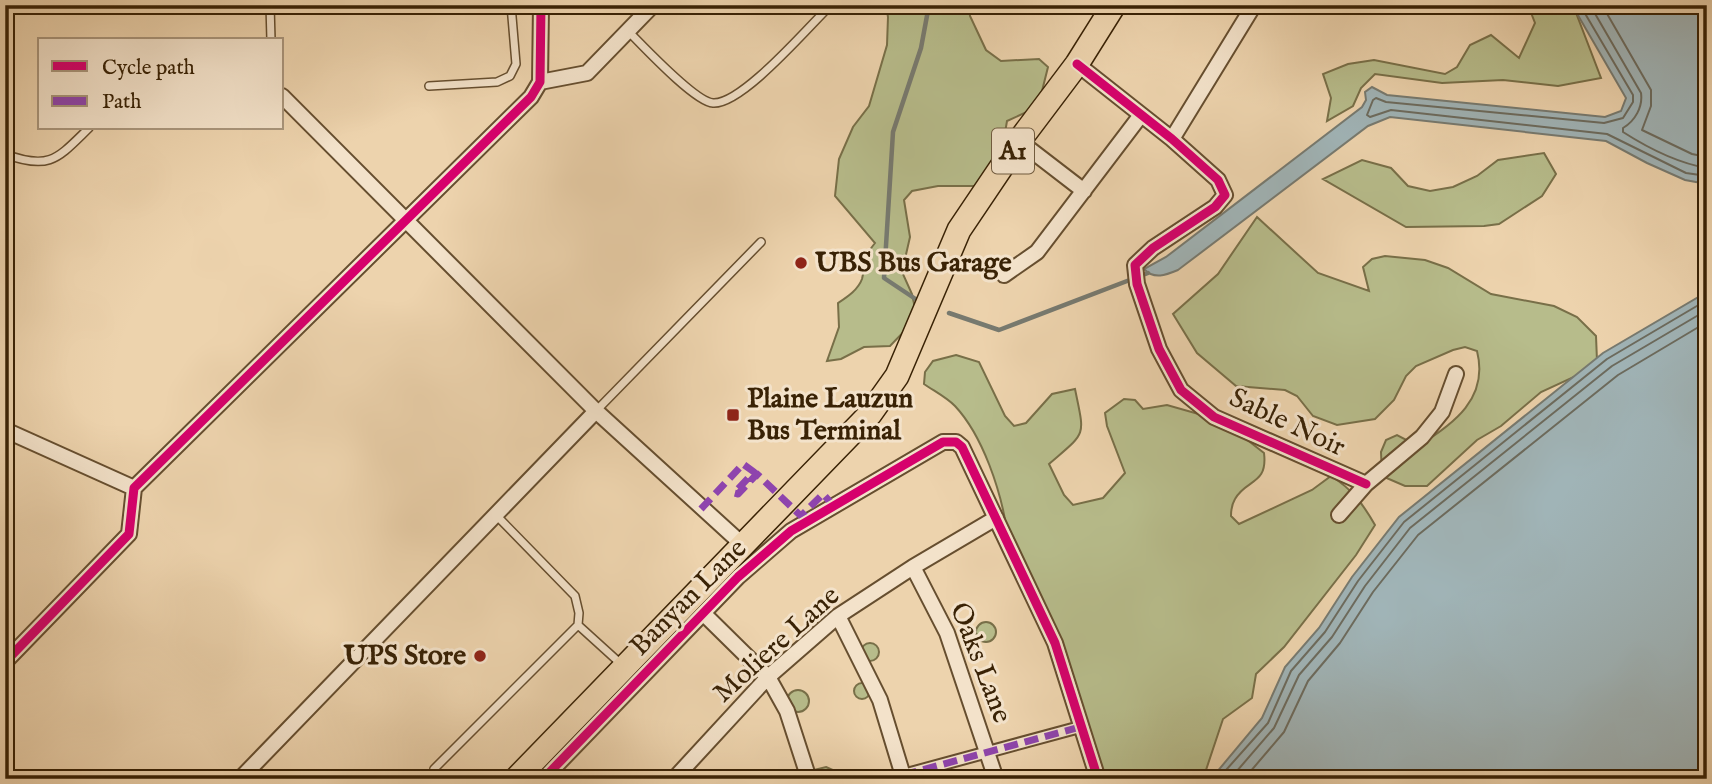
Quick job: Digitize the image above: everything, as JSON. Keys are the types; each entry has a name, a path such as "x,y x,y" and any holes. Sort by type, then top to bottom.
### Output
{"main road":[{"name":"A1","path":"516,779 545,771 624,667 870,414 897,376 959,230 1019,141 1077,64 1114,5"}],"street":[{"path":"5,662 129,534 134,488 531,97 540,82 541,5"},
{"path":"540,82 587,73 653,5"},
{"path":"1172,139 1255,5"},
{"name":"Sable Noir","path":"1077,64 1172,139 1218,180 1225,195 1215,207 1153,248 1135,265 1137,284 1159,348 1181,390 1214,417 1366,484"},
{"path":"284,98 596,411 743,545"},
{"path":"1004,275 1037,252 1141,115"},
{"path":"1019,141 1084,191"},
{"path":"1339,515 1366,484 1422,438 1442,412 1456,374"},
{"path":"240,779 596,411"},
{"path":"5,430 134,488"},
{"name":"Banyan Lane","path":"545,771 738,577 791,531 943,442 956,442 962,447 996,518"},
{"path":"996,518 1055,643 1098,779"},
{"name":"Moliere Lane","path":"674,779 768,677 838,616 913,567 996,518"},
{"name":"Oaks Lane","path":"913,567 947,633 996,779"},
{"path":"704,614 768,677 787,710 809,779"},
{"path":"838,616 880,700 903,777 1080,727"}],"lane":[{"path":"270,5 271,38"},
{"path":"429,86 497,82 510,76 516,64 511,5"},
{"path":"628,31 694,94 712,103 728,100 746,90 831,5"},
{"path":"5,154 27,162 54,160 87,130"},
{"path":"596,411 761,242"},
{"path":"434,769 578,625 579,613 575,597 495,515"},
{"path":"578,625 624,667"}],"green space":[{"path":"886,5 969,5 970,16 986,50 1001,61 1039,59 1048,67 1042,91 1029,111 1007,121 1001,156 977,186 938,186 912,191 904,200 910,237 902,272 912,294 917,318 890,346 864,347 841,359 827,361 839,327 838,303 860,283 866,258 875,243 835,196 839,159 853,127 869,106 887,45"},
{"path":"1528,5 1573,5 1601,78 1558,86 1503,80 1442,83 1375,74 1361,88 1353,106 1327,121 1331,98 1323,74 1348,64 1374,60 1445,74 1457,67 1470,45 1491,35 1519,58 1535,23"},
{"path":"1544,153 1556,174 1542,196 1499,224 1484,226 1406,227 1323,179 1362,160 1391,168 1408,186 1430,191 1453,187 1477,176 1498,160"},
{"path":"1257,217 1318,273 1369,291 1363,267 1372,259 1385,256 1425,260 1448,268 1491,294 1554,306 1577,317 1596,336 1597,361 1589,370 1541,392 1501,426 1477,440 1427,486 1405,486 1382,476 1381,452 1386,440 1397,435 1418,446 1456,419 1473,396 1478,383 1477,351 1465,347 1416,366 1406,376 1394,400 1375,419 1337,425 1313,416 1297,396 1285,390 1236,386 1197,353 1173,314 1218,274"},
{"path":"956,355 979,362 1005,416 1014,426 1026,423 1052,394 1075,389 1080,432 1077,439 1049,464 1064,495 1073,505 1103,498 1125,473 1107,426 1105,413 1124,399 1135,400 1143,409 1167,405 1223,421 1264,453 1263,471 1233,503 1231,516 1239,524 1312,490 1331,476 1356,498 1375,525 1356,555 1284,647 1256,674 1252,698 1223,719 1203,779 1100,779 1007,531 995,482 982,448 955,406 924,384 925,372 933,361"},
{"path":"986,622 993,625 996,632 993,639 986,642 979,639 976,632 979,625"},
{"path":"870,643 876,646 879,652 876,658 870,661 864,658 861,652 864,646"},
{"path":"862,683 868,685 868,697 862,699 856,697 854,691 856,685"},
{"path":"798,690 806,693 809,701 806,709 798,712 790,709 787,701 790,693"},
{"path":"826,767 833,770 831,779 815,779 814,770"}],"water":[{"path":"1572,5 1707,5 1707,184 1685,180 1606,141 1390,117 1368,126 1178,270 1156,275 1144,269 1166,257 1362,107 1366,100 1365,92 1372,87 1387,95 1605,117 1621,111 1626,98"},
{"path":"1707,292 1707,779 1211,779 1262,718 1285,667 1319,628 1352,577 1399,517 1603,353"}],"waterway":[{"path":"920,302 884,278 893,132 921,48 929,5"},
{"path":"949,313 999,330 1148,273"}],"marked path":[{"path":"701,509 743,464 754,472 734,493 738,494 757,474 801,516 823,494 833,505"},
{"path":"903,775 1080,727"}],"cycle path":[{"path":"5,662 129,534 134,488 531,97 540,82 541,5"},
{"path":"1077,64 1172,139 1218,180 1225,195 1215,207 1153,248 1135,265 1137,284 1159,349 1181,390 1214,417 1366,484"},
{"path":"548,774 738,577 791,531 943,442 956,442 962,447 1055,643 1098,779"}],"place":[{"name":"UBS Bus Garage","path":"801,263"},
{"name":"Plaine Lauzun Bus Terminal","path":"733,415"},
{"name":"UPS Store","path":"480,656"}]}
